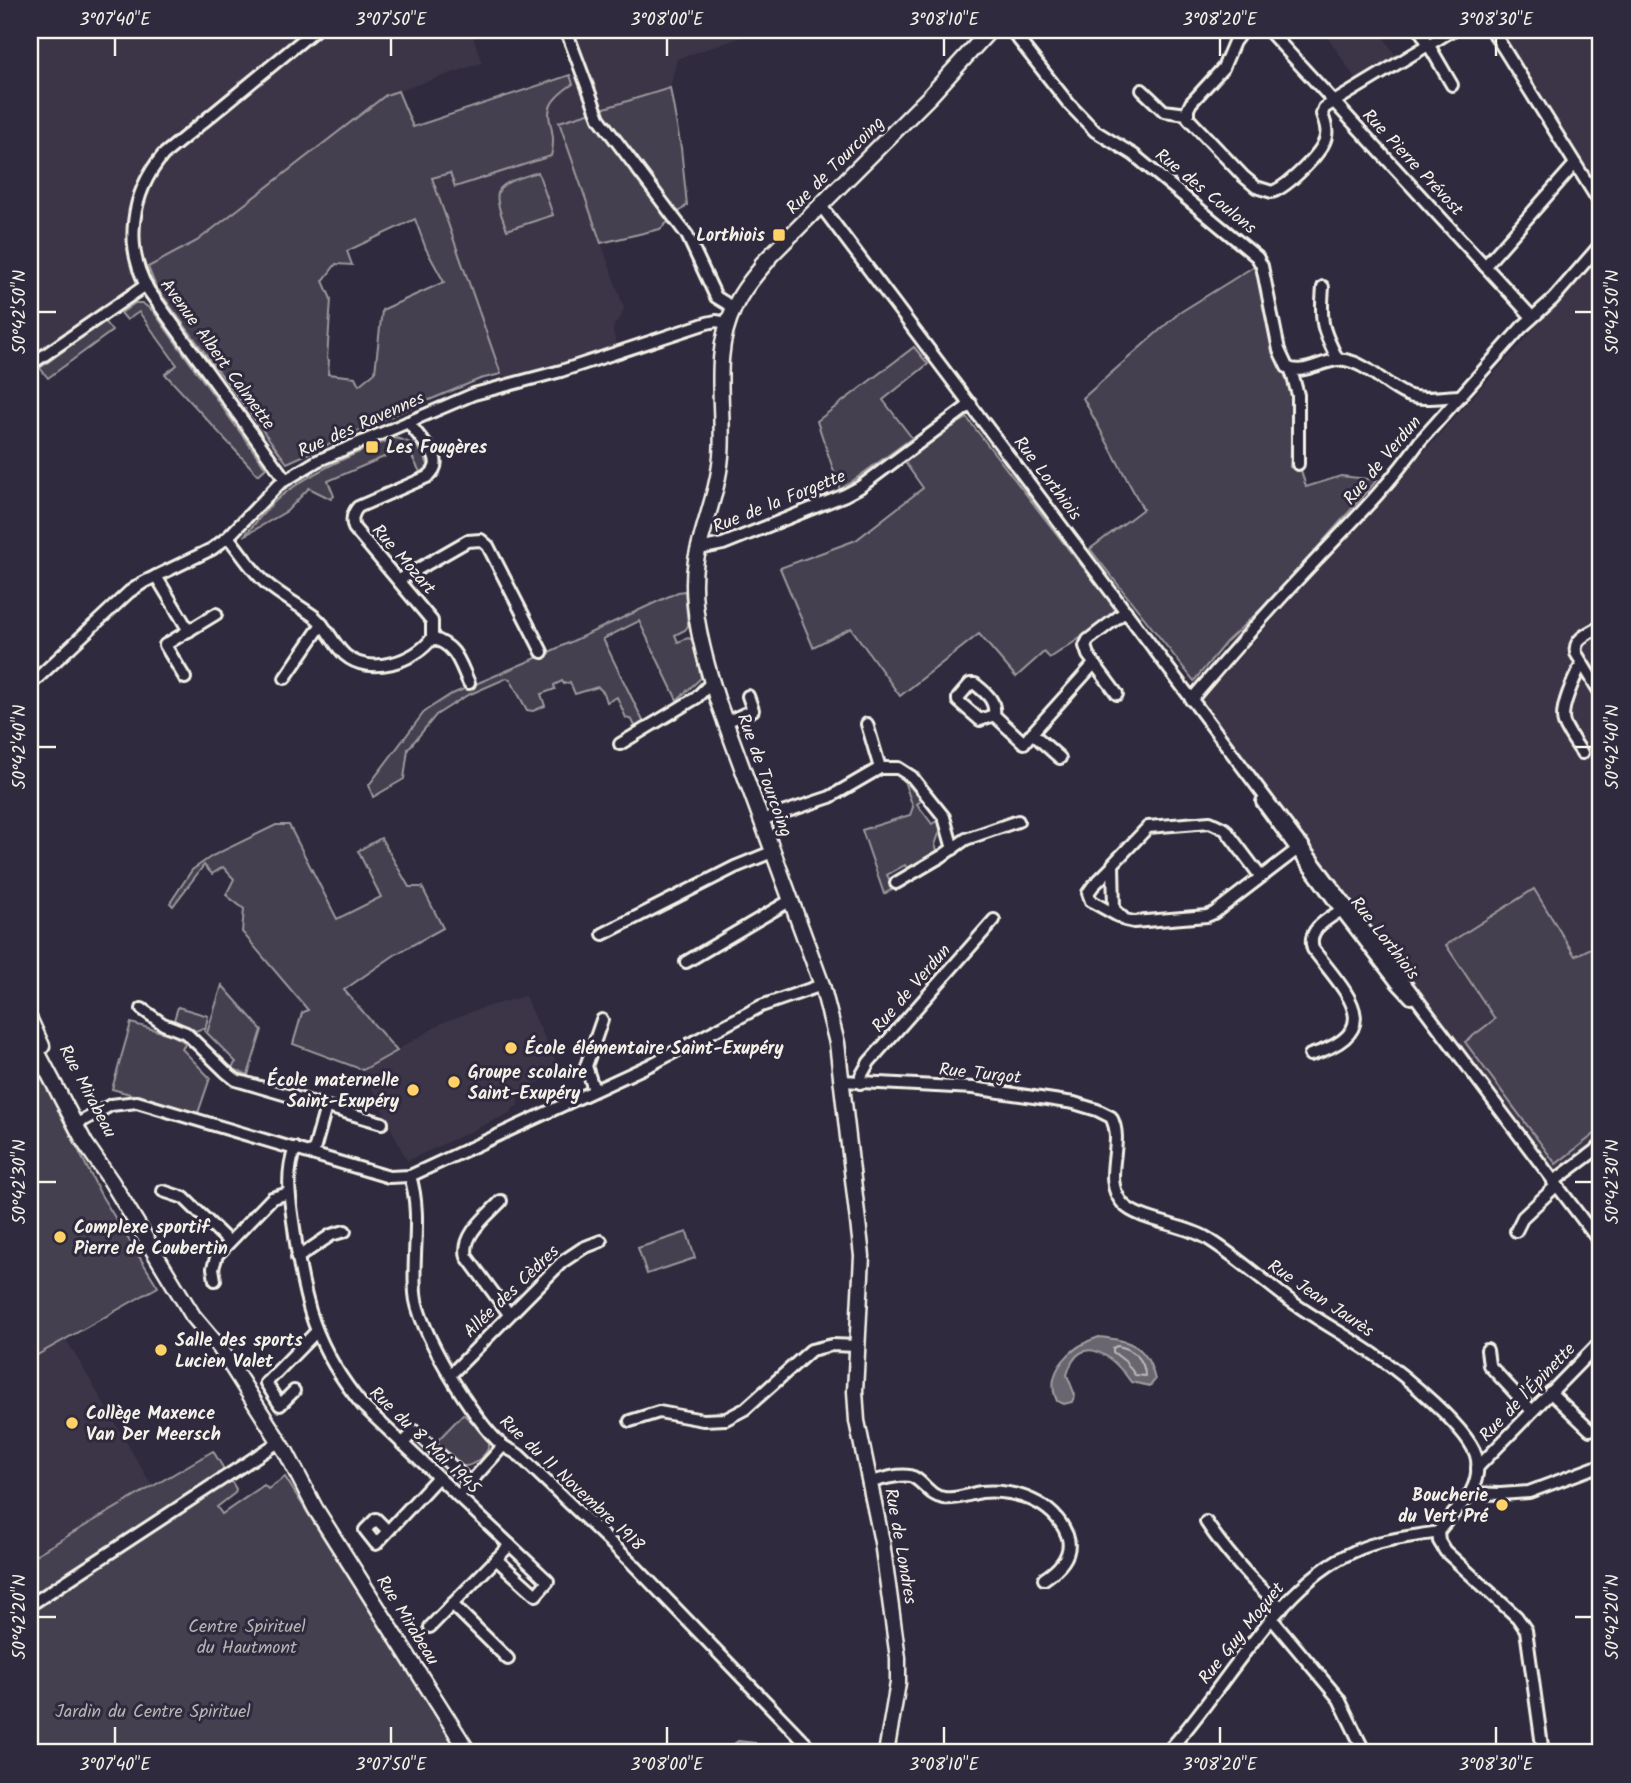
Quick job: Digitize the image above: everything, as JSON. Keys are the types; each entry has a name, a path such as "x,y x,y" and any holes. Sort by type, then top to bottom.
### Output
{"main road":[{"name":"Rue de Tourcoing","path":"842,1081 837,1043 822,985 724,723 712,682 695,592 695,569 717,477 721,443 721,357 724,322 745,280 929,97 990,30"},
{"name":"Rue de Tourcoing","path":"929,97 957,75 1002,30"},
{"name":"Rue Mirabeau","path":"30,1020 78,1123"},
{"name":"Rue Mirabeau","path":"30,1038 111,1181 193,1316 220,1348 315,1508 469,1753"},
{"name":"Rue de Londres","path":"842,1081 862,1249 855,1406 884,1551 899,1664 886,1753"}],"street":[{"name":"Avenue Albert Calmette","path":"285,479 146,285 135,252 133,225 137,201 151,170 177,142 315,30"},
{"path":"566,30 599,118 687,235 716,297 730,306"},
{"name":"Rue des Coulons","path":"1012,30 1069,104 1094,131 1134,155 1257,257 1262,266 1279,350 1284,363 1291,370 1298,395 1298,464"},
{"path":"1243,30 1234,42 1223,68 1191,103 1187,114 1190,122 1243,176 1261,190 1272,192 1286,184 1322,147 1327,130 1322,112 1333,102 1453,30"},
{"name":"Rue Pierre Prévost","path":"1268,30 1532,317"},
{"path":"1420,30 1452,85"},
{"path":"1492,30 1601,205"},
{"path":"1142,90 1164,111 1187,114"},
{"path":"1485,266 1576,164"},
{"name":"Rue Lorthiois","path":"821,206 1246,772 1268,811 1345,908 1397,983 1430,1017 1601,1244"},
{"name":"Rue de Verdun","path":"1191,700 1318,558 1343,534 1532,317 1553,299 1601,244"},
{"path":"30,365 146,285"},
{"path":"1323,288 1322,328 1338,360"},
{"name":"Rue des Ravennes","path":"30,685 123,597 156,576 203,555 228,537 285,479 317,461 488,390 561,371 693,327 724,322"},
{"path":"1291,370 1338,360 1357,365 1412,397 1461,396"},
{"name":"Rue de la Forgette","path":"699,549 723,544 765,529 851,491 971,404"},
{"name":"Rue Mozart","path":"408,422 434,455 436,461 432,473 358,507 352,516 355,528 428,614 434,628 432,638"},
{"path":"228,537 267,584 322,624 344,654 358,663 392,663 419,651 432,638 452,648 469,683"},
{"path":"399,580 467,541 481,540 488,547 542,652"},
{"path":"156,576 189,631"},
{"path":"1117,694 1091,667 1086,653 1086,642 1126,611"},
{"path":"185,678 165,645 216,614"},
{"path":"285,678 322,624"},
{"path":"1601,626 1575,644 1576,653 1601,694"},
{"path":"1582,663 1570,688 1563,716 1565,725 1582,753"},
{"path":"993,715 1024,743 1091,667"},
{"path":"620,744 666,712 696,698 712,682"},
{"path":"724,723 753,709 748,696"},
{"path":"867,724 880,768"},
{"path":"1032,733 1060,758"},
{"path":"761,820 830,797 880,768 898,768 912,777 944,817 953,849"},
{"path":"896,883 966,839 1018,821"},
{"path":"1121,918 1113,906 1112,867 1114,861 1148,827 1214,822 1225,828 1261,877"},
{"path":"1112,867 1088,894 1091,901 1121,918 1134,922 1207,916 1299,847"},
{"path":"603,934 735,867 772,852"},
{"path":"686,962 791,900"},
{"path":"1310,1055 1342,1042 1351,1032 1354,1023 1353,1003 1311,943 1315,929 1345,908"},
{"name":"Rue de Verdun","path":"860,1083 869,1062 995,920"},
{"path":"78,1123 114,1104 137,1102 389,1177 410,1176 673,1054 761,1006 822,985"},
{"path":"142,1009 163,1024 186,1032 236,1080 382,1123"},
{"path":"594,1090 586,1066 601,1020"},
{"name":"Rue Turgot","path":"842,1081 973,1088 1074,1103 1111,1117"},
{"path":"313,1154 326,1107"},
{"name":"Rue Jean Jaurès","path":"1111,1117 1115,1129 1113,1185 1117,1197 1127,1208 1205,1237 1317,1320 1383,1360 1457,1427 1475,1452 1477,1468"},
{"path":"1516,1231 1523,1217 1555,1184 1601,1146"},
{"name":"Rue du 8 Mai 1945","path":"295,1148 288,1170 289,1193 303,1290 316,1332 352,1393 437,1478 548,1581 536,1595 496,1559"},
{"name":"Rue du 11 Novembre 1918","path":"410,1176 416,1197 416,1300 422,1321 470,1409 503,1446 520,1456 632,1563 815,1753"},
{"path":"163,1191 184,1198 229,1242"},
{"path":"215,1280 213,1263 229,1242 272,1198 289,1193"},
{"path":"501,1201 467,1239 465,1250 467,1257 509,1314"},
{"path":"297,1258 331,1235 345,1231"},
{"name":"Allée des Cèdres","path":"450,1374 562,1262 583,1248 601,1241"},
{"path":"294,1391 280,1405 266,1383 316,1332"},
{"name":"Rue de l'Épinette","path":"1477,1468 1601,1341"},
{"path":"630,1421 659,1412 704,1420 726,1419 745,1409 811,1350 832,1345 858,1346"},
{"path":"1487,1350 1489,1365 1532,1411"},
{"path":"1550,1392 1590,1430"},
{"path":"402,1444 415,1431 470,1483"},
{"path":"30,1605 276,1444"},
{"path":"458,1496 503,1446"},
{"path":"1472,1493 1528,1492 1601,1465"},
{"path":"1477,1468 1472,1493 1438,1532 1439,1541 1445,1551 1517,1617 1526,1630 1543,1753"},
{"path":"870,1482 909,1476 933,1495 945,1499 990,1492 1019,1496 1039,1503 1058,1518 1069,1544 1066,1556 1044,1579"},
{"path":"388,1531 437,1478"},
{"path":"1206,1522 1222,1547 1282,1608"},
{"name":"Rue Guy Moquet","path":"1166,1753 1272,1619 1318,1572 1356,1550 1378,1543 1438,1532"},
{"path":"430,1627 510,1545"},
{"path":"452,1604 508,1659"},
{"path":"1272,1619 1339,1699 1365,1753"}],"shaded area":[{"path":"30,30 471,30 482,63 386,95 197,241 148,266 156,287 137,297 30,373"},
{"path":"558,30 763,30 677,59 670,88 559,122 624,308 614,325 617,345 557,365 505,377 501,374 413,127 575,73"},
{"path":"1317,30 1379,30 1396,56 1356,80 1327,36 1324,37"},
{"path":"1494,30 1601,30 1601,197"},
{"path":"1601,240 1601,1150 1552,1186 1192,710 1534,329"},
{"name":"Groupe scolaire Saint-Exupéry","path":"525,996 561,1072 517,1092 518,1106 513,1108 512,1112 407,1161 363,1070 446,1021"},
{"name":"Collège Maxence Van Der Meersch","path":"66,1339 152,1486 30,1558 30,1359"}],"green space":[{"path":"570,75 573,84 552,102 549,110 553,144 551,156 455,187 450,173 432,178 501,374 480,379 398,413 287,463 156,287 148,267 197,241 386,95 398,91 413,127","holes":["415,219 426,249 444,282 382,310 375,372 359,385 355,377 328,374 331,299 323,281 336,264 352,265 347,251"]},
{"path":"670,88 681,148 687,205 660,229 601,243 559,122"},
{"path":"538,172 553,215 507,230 498,204 500,189 512,181"},
{"path":"1253,267 1259,274 1283,372 1292,393 1294,418 1290,467 1301,470 1306,487 1341,476 1377,480 1290,582 1226,642 1194,681 1090,549 1143,509 1083,398 1179,313"},
{"path":"135,303 142,303 153,311 266,468 258,475 165,374 177,365 139,312 127,320 121,313"},
{"path":"104,321 112,331 48,378 40,368"},
{"path":"914,347 928,364 883,400 912,438 840,490 817,421"},
{"path":"967,418 1077,560 1121,611 1050,658 1044,652 1016,677 979,634 900,696 851,628 813,647 780,568 856,540 923,488 902,458"},
{"path":"395,438 416,447 424,455 429,467 421,474 407,447 328,481 334,496 331,499 309,488 287,511 244,536 271,505 307,478 336,462"},
{"path":"685,591 688,626 675,635 678,642 688,638 693,640 701,678 677,700 639,621 603,639 644,723 636,728 632,720 626,718 617,697 607,702 598,687 575,694 570,682 564,684 562,681 554,685 555,689 541,694 545,706 533,711 527,710 507,678 466,696 436,715 408,749 404,779 373,797 369,785 425,711 450,695"},
{"path":"903,778 922,800 917,804 932,824 938,820 941,828 935,845 938,852 935,857 909,872 905,865 887,875 894,888 884,894 862,830 910,815 913,807"},
{"path":"276,825 289,825 337,919 381,897 358,851 381,838 409,887 422,887 443,928 396,954 344,990 397,1051 363,1070 293,1044 302,1013 308,1010 242,932 244,909 226,895 234,879 223,867 212,874 204,865 173,906 170,903 192,870 212,856"},
{"path":"1534,889 1575,956 1601,943 1601,1129 1556,1164 1465,1042 1495,1019 1446,945"},
{"path":"222,985 262,1030 248,1075 231,1068 236,1062 207,1033"},
{"path":"178,1007 208,1016 205,1031 203,1028 196,1031 174,1020"},
{"path":"131,1023 172,1035 186,1043 182,1049 210,1078 198,1113 112,1089"},
{"path":"30,1054 101,1195 158,1287 30,1359"},
{"path":"687,1232 695,1258 647,1274 638,1248"},
{"path":"463,1414 482,1432 489,1444 479,1460 465,1466 454,1461 436,1442"},
{"name":"Centre Spirituel du Hautmont","path":"213,1451 236,1489 235,1493 217,1507 222,1514 264,1485 268,1489 285,1477 458,1751 30,1753 30,1558"}],"water":[{"path":"1099,1337 1121,1340 1136,1347 1148,1359 1155,1380 1150,1386 1131,1382 1107,1357 1088,1350 1080,1353 1073,1361 1067,1375 1075,1395 1072,1402 1064,1404 1057,1401 1054,1379 1057,1370 1071,1353"},
{"path":"738,1741 755,1743 763,1753 722,1753"}],"place":[{"name":"Lorthiois","path":"779,235"},
{"name":"Les Fougères","path":"372,447"},
{"name":"École élémentaire Saint-Exupéry","path":"511,1048"},
{"name":"Groupe scolaire Saint-Exupéry","path":"454,1082"},
{"name":"École maternelle Saint-Exupéry","path":"413,1090"},
{"name":"Complexe sportif Pierre de Coubertin","path":"60,1237"},
{"name":"Salle des sports Lucien Valet","path":"161,1350"},
{"name":"Collège Maxence Van Der Meersch","path":"72,1423"},
{"name":"Boucherie du Vert Pré","path":"1502,1505"}],"park label":[{"name":"Jardin du Centre Spirituel","path":"153,1711"}]}
